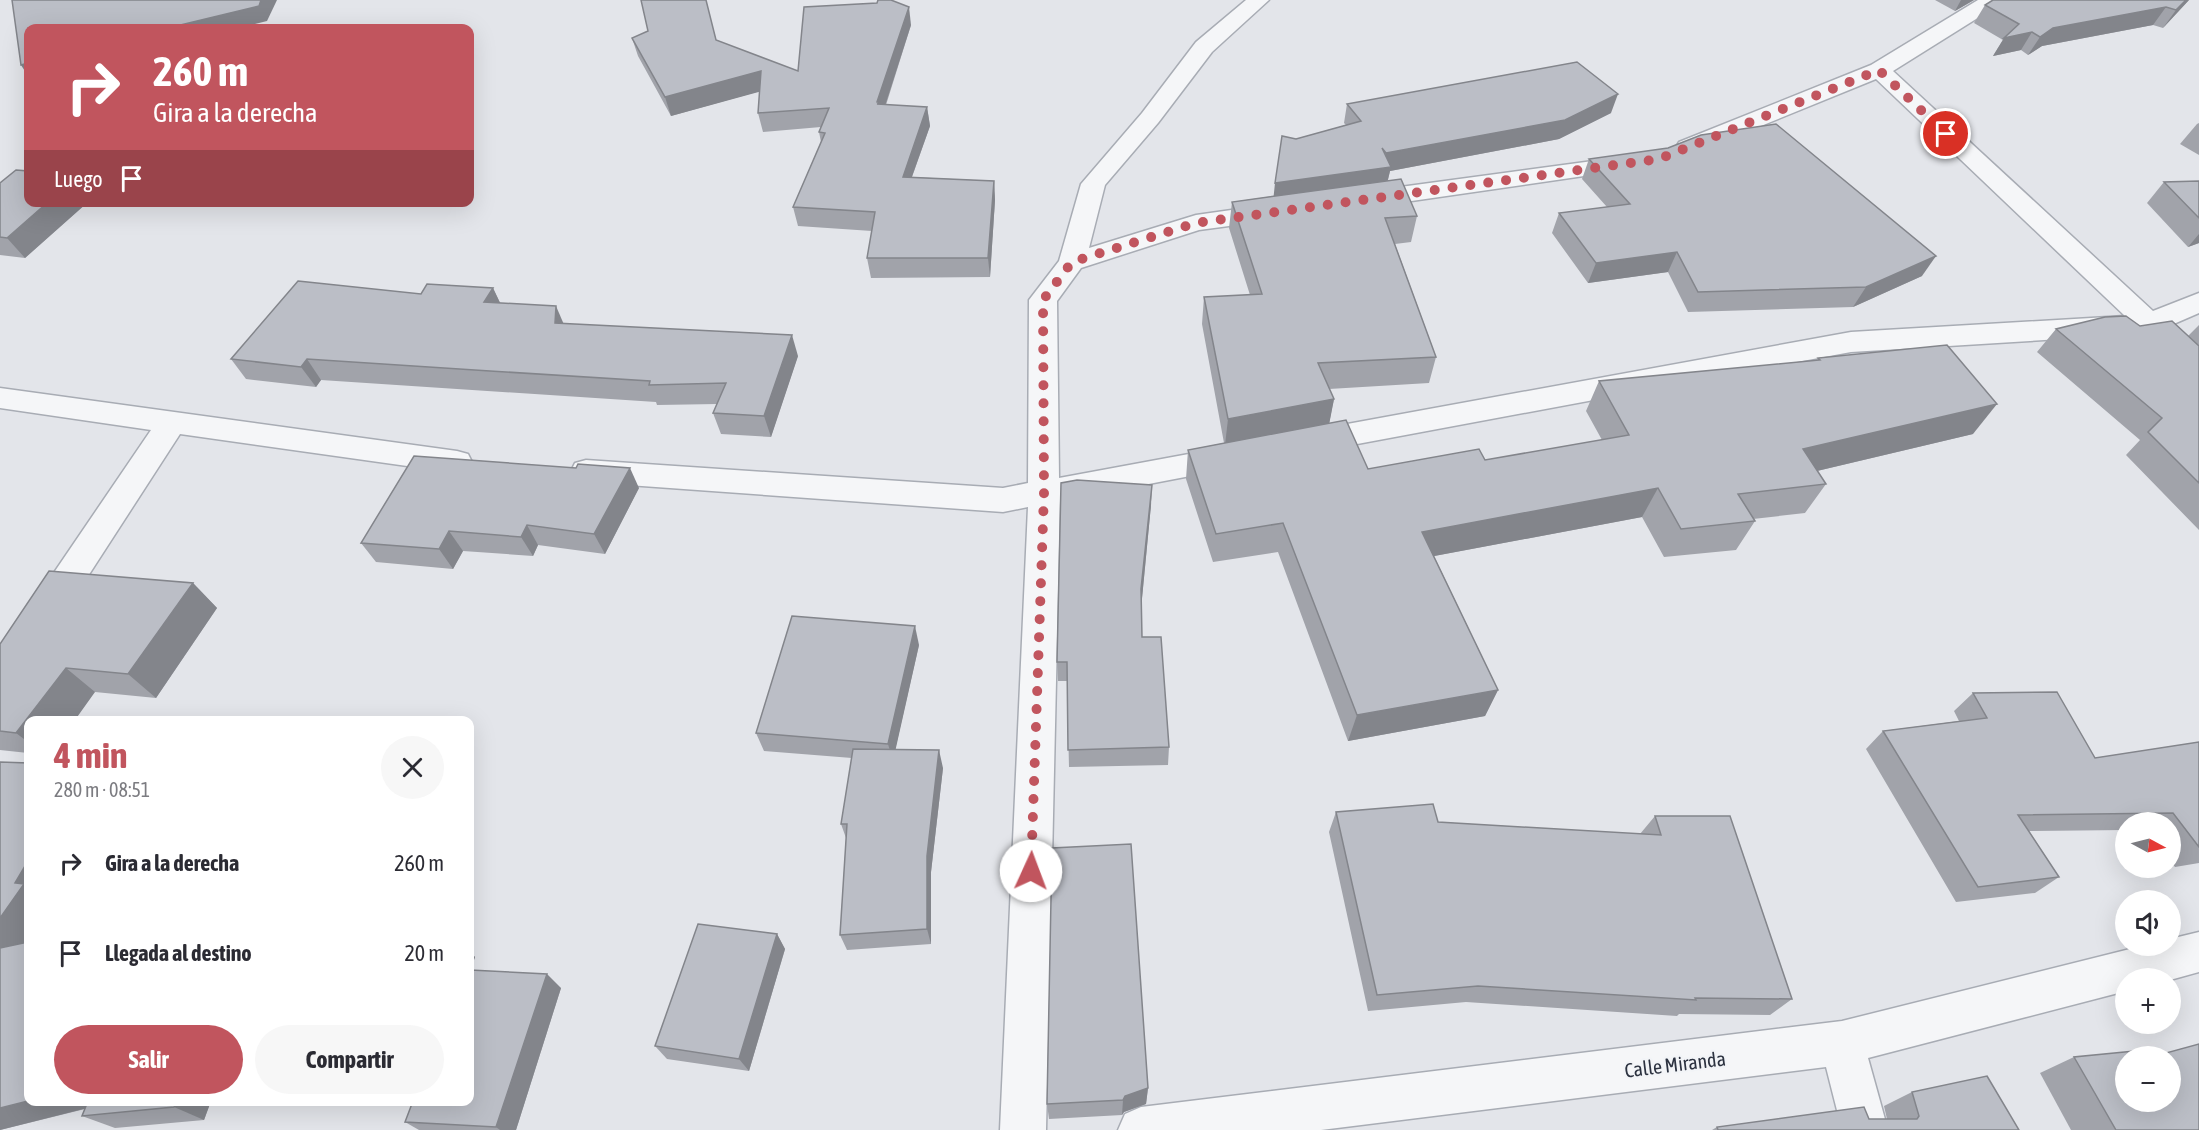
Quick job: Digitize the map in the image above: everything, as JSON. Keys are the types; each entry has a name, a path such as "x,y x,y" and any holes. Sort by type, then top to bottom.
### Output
{"street":[{"path":"1023,1130 1044,493 1043,300 1072,262 1093,184 1150,118 1204,47 1258,0"},
{"path":"1338,203 1659,158 1879,70 1993,0"},
{"path":"1879,70 2199,370"},
{"path":"1072,262 1196,223 1291,210"},
{"path":"564,469 1003,500 1593,388 1851,342 2148,324 2199,302"},
{"path":"0,398 445,461 481,464"},
{"path":"0,681 172,422"},
{"name":"Calle Miranda","path":"1141,1130 1842,1043 2199,952"},
{"path":"1842,1043 1865,1130"}],"building":[{"path":"12,0 261,0 259,6 185,24 24,24 24,64 21,65"},
{"path":"641,0 706,0 716,40 798,71 804,7 877,3 878,0 891,0 909,7 877,102 882,103 877,104 927,107 903,177 994,181 988,258 867,258 875,212 793,207 825,133 819,132 829,108 758,113 761,71 665,97 632,38 648,31"},
{"path":"1993,0 2186,0 2176,10 2166,7 2053,28 2040,37 2032,32 2004,38 2019,24 1985,5"},
{"path":"1577,62 1618,94 1565,120 1386,153 1382,148 1391,167 1275,183 1282,136 1296,139 1361,121 1347,104"},
{"path":"1776,124 1936,256 1866,287 1698,292 1677,252 1596,263 1559,213 1630,204 1589,159 1668,148 1701,135"},
{"path":"16,170 24,171 24,207 42,207 7,238 0,237 0,183"},
{"path":"1401,179 1417,216 1385,218 1436,357 1318,363 1334,399 1228,419 1204,297 1262,294 1232,202"},
{"path":"2199,181 2199,218 2164,182"},
{"path":"298,281 421,294 427,284 493,288 484,302 556,306 555,323 792,335 764,416 713,413 726,383 649,385 650,381 307,359 301,367 231,359"},
{"path":"2126,316 2140,326 2172,321 2199,346 2199,483 2148,432 2162,418 2056,329 2105,317"},
{"path":"1947,345 1997,404 1803,449 1826,484 1738,494 1755,521 1681,529 1658,488 1422,532 1498,690 1357,715 1283,523 1216,534 1188,450 1346,420 1368,469 1479,449 1485,460 1629,435 1599,381 1820,360 1818,358"},
{"path":"414,456 576,468 578,464 630,468 594,534 527,525 521,537 449,531 439,549 361,543"},
{"path":"1077,480 1152,485 1141,589 1142,637 1161,637 1169,747 1068,750 1067,662 1057,662 1061,483"},
{"path":"49,571 193,583 128,674 66,668 29,716 24,716 24,723 16,733 0,731 0,644"},
{"path":"792,616 915,626 888,744 756,733"},
{"path":"2057,692 2095,758 2199,742 2199,847 2181,823 2181,812 2018,815 2059,877 1978,887 1883,731 1987,718 1973,693"},
{"path":"853,749 939,750 927,856 927,929 840,935 847,824 841,824"},
{"path":"0,762 24,763 24,868 15,883 24,884 0,918"},
{"path":"1433,804 1438,822 1661,835 1655,816 1730,816 1792,999 1695,998 1696,1000 1478,986 1377,995 1336,812"},
{"path":"1131,844 1148,1088 1125,1096 1123,1100 1047,1104 1052,848"},
{"path":"698,924 777,934 739,1059 655,1046"},
{"path":"24,943 24,1102 0,1108 0,948"},
{"path":"474,970 547,974 496,1127 405,1122 411,1106 474,1106"},
{"path":"2199,1044 2199,1130 2116,1130 2074,1057 2115,1053 2115,1112 2181,1112 2181,1049"},
{"path":"1987,1076 2019,1130 1718,1130 1717,1127 1864,1107 1869,1119 1917,1119 1919,1116 1912,1092"},
{"path":"86,1106 174,1106 174,1107 82,1116"}],"route":[{"path":"1031,871 1044,493 1043,300 1072,262 1196,223 1659,159 1879,70 1946,134"}]}
